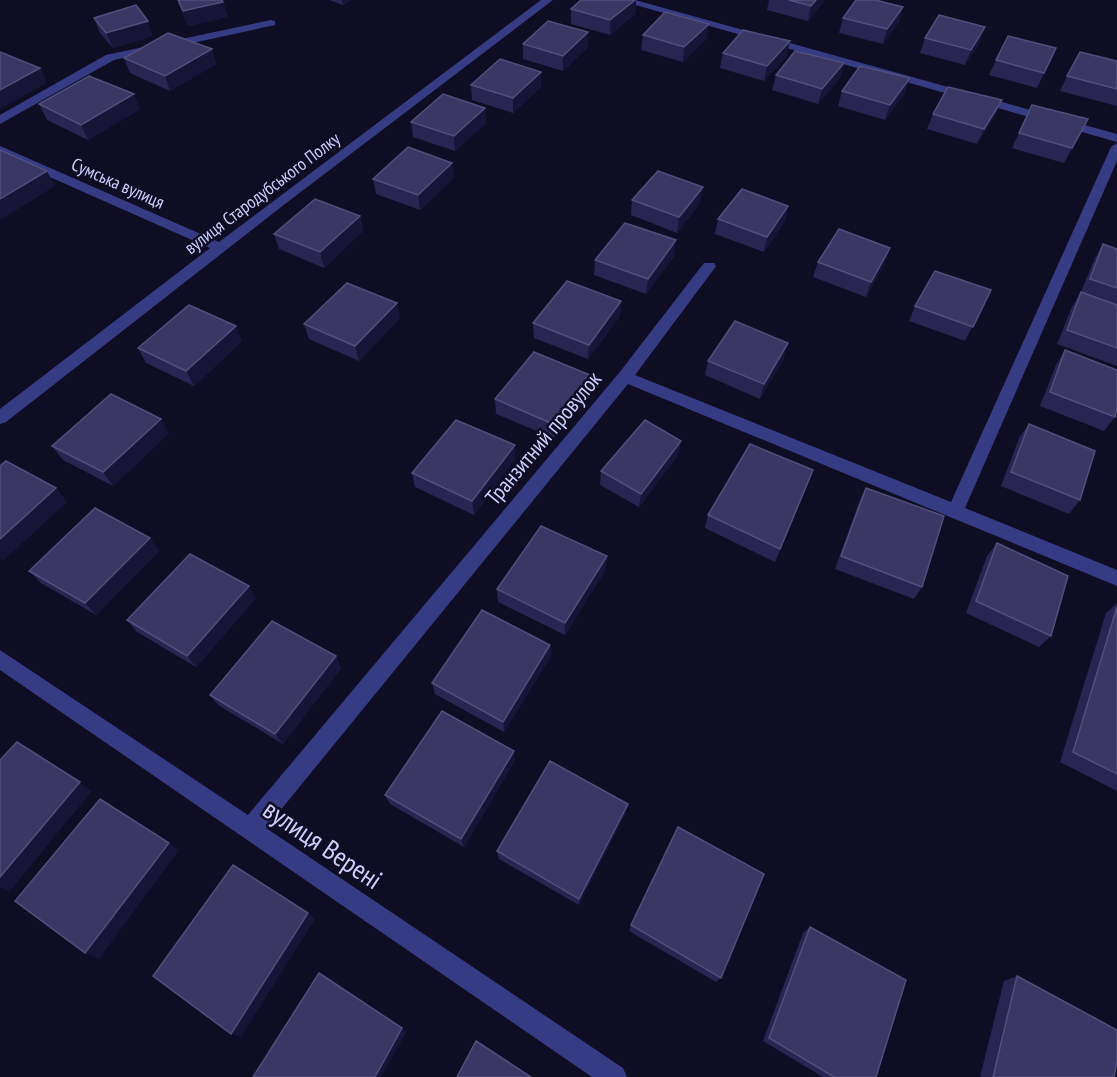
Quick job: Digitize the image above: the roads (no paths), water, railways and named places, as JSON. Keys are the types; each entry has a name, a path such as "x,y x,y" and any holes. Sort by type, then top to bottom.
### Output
{"street":[{"name":"вулиця Стародубського Полку","path":"0,418 548,0"},
{"path":"623,0 1117,138"},
{"path":"0,120 110,57 271,23"},
{"path":"955,512 1117,147"},
{"name":"Сумська вулиця","path":"0,150 220,248"},
{"path":"625,377 709,266"},
{"name":"Транзитний провулок","path":"251,829 625,377 1117,578"},
{"name":"вулиця Верені","path":"0,659 614,1077"}]}
